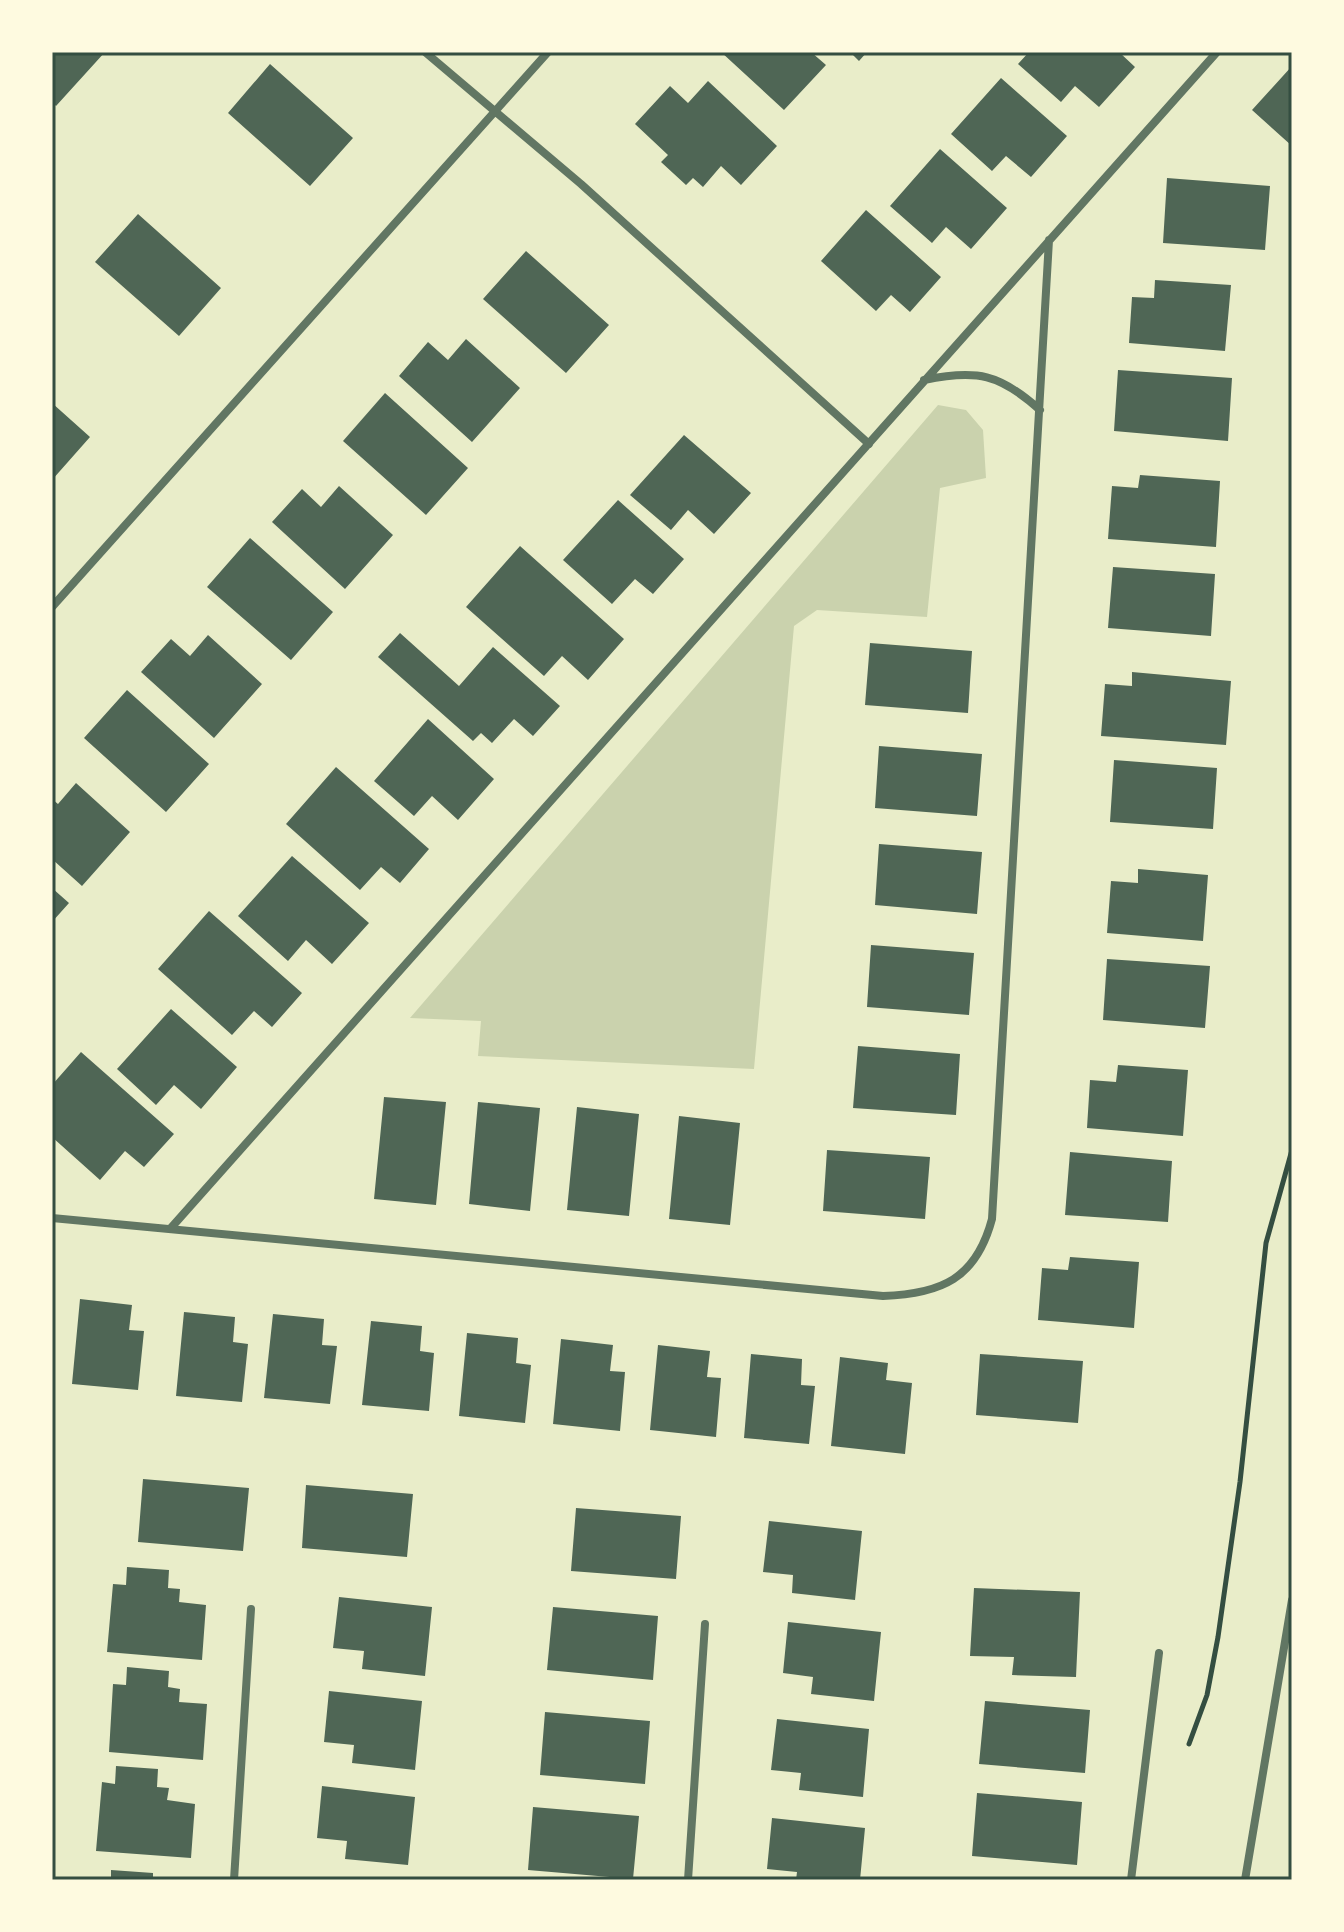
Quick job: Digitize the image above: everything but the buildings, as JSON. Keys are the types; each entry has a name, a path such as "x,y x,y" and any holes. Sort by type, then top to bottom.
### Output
{"street":[{"path":"425,52 581,184 869,444"},
{"path":"52,607 548,52"},
{"path":"170,1229 1217,52"},
{"path":"52,1218 883,1296 913,1295 939,1288 963,1273 977,1258 987,1239 992,1219 1049,240"},
{"path":"924,380 955,374 987,376 1016,389 1040,410"},
{"path":"1245,1880 1292,1600"},
{"path":"234,1880 251,1609"},
{"path":"688,1880 705,1624"},
{"path":"1131,1880 1159,1653"}],"path":[{"path":"1184,1754 1207,1695 1240,1482 1266,1243 1292,1150"}],"green space":[{"path":"938,405 966,410 983,430 986,478 940,488 927,617 817,610 794,626 754,1069 478,1056 481,1021 410,1018"}]}
